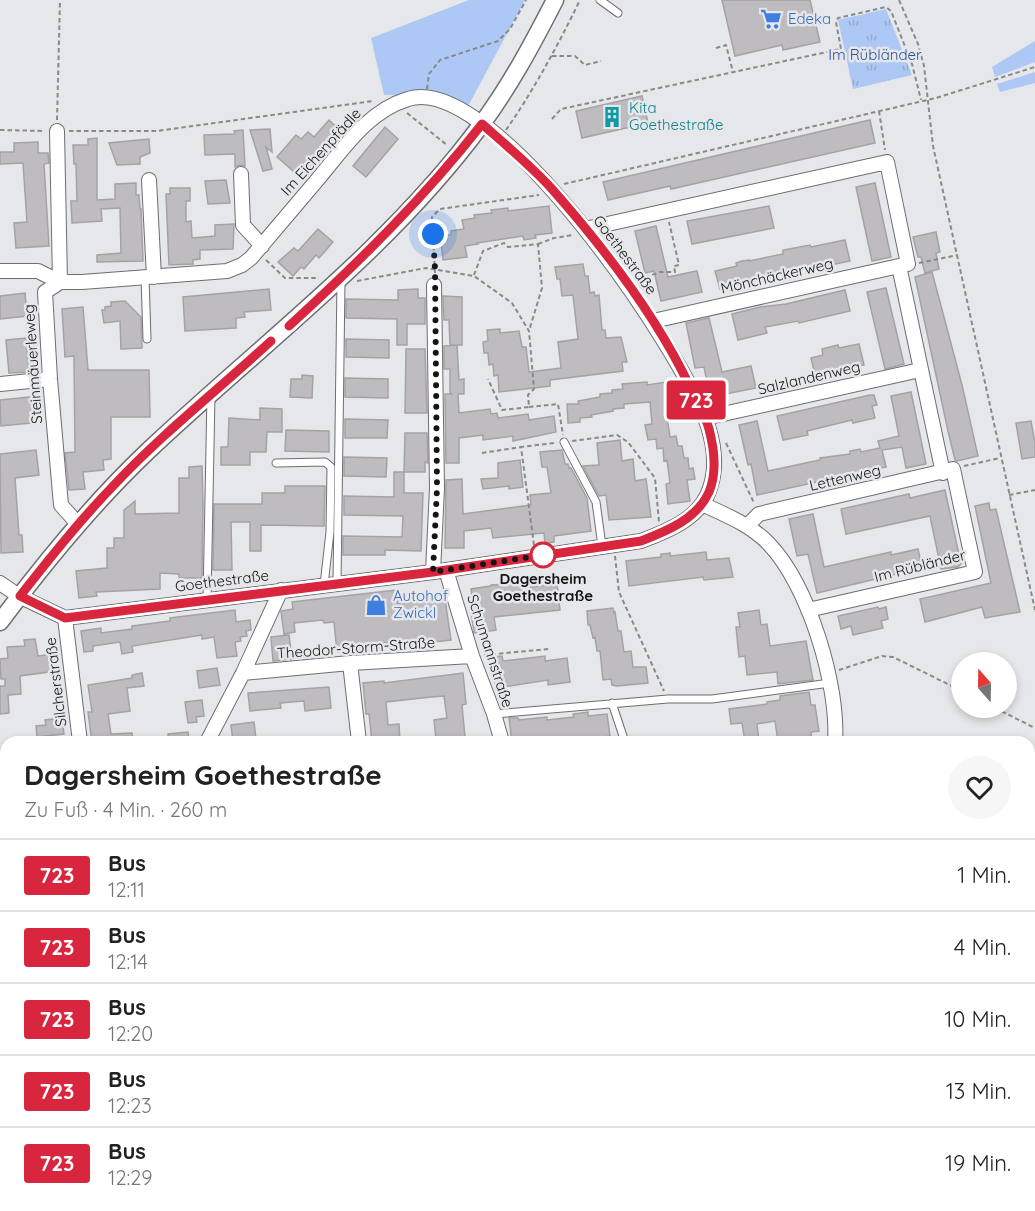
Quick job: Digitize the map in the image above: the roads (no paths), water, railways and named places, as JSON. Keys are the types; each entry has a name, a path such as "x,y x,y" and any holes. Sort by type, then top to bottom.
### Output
{"street":[{"path":"0,622 78,524 115,483 341,278 386,234 459,153 482,124 516,73 555,0"},
{"name":"Im Eichenpfädle","path":"0,272 38,271 60,282 227,271 242,265 262,246 362,126 386,108 409,98 426,96 455,107 482,124"},
{"name":"Goethestraße","path":"65,618 440,571 641,541 661,534 690,516 702,504 710,490 714,468 709,417 681,367 653,321 587,231 551,188 482,124"},
{"path":"57,131 60,282"},
{"name":"Im Rübländer","path":"587,231 887,162 920,370 975,572 808,610"},
{"path":"242,174 243,225 262,246"},
{"path":"149,180 150,277"},
{"name":"Mönchäckerweg","path":"653,321 903,265"},
{"name":"Steinmäuerleweg","path":"60,282 45,292 50,379 61,505 78,524"},
{"path":"434,285 440,571"},
{"name":"Salzlandenweg","path":"709,417 920,370"},
{"path":"0,384 50,379"},
{"name":"Lettenweg","path":"747,526 759,514 948,471"},
{"path":"702,504 747,526 770,545 786,567 808,610 820,641 834,709 835,736"},
{"name":"Schumannstraße","path":"440,571 500,736"},
{"path":"0,583 20,596 65,618"},
{"path":"210,736 243,673 281,590"},
{"name":"Silcherstraße","path":"65,618 79,736"},
{"name":"Theodor-Storm-Straße","path":"243,673 350,663 472,656"},
{"path":"350,663 358,736"}],"lane":[{"path":"600,0 618,13"},
{"path":"147,339 150,277"},
{"path":"331,584 341,278"},
{"path":"207,600 211,395"},
{"path":"564,442 596,502 608,546"},
{"path":"276,464 325,462 331,467 331,584"},
{"path":"494,714 668,699 723,698 829,678"},
{"path":"612,703 623,736"}],"place":[{"name":"Edeka","path":"771,19"},
{"name":"Kita Goethestraße","path":"612,117"},
{"name":"Dagersheim Goethestraße","path":"543,555"},
{"name":"Autohof Zwickl","path":"376,605"}]}
